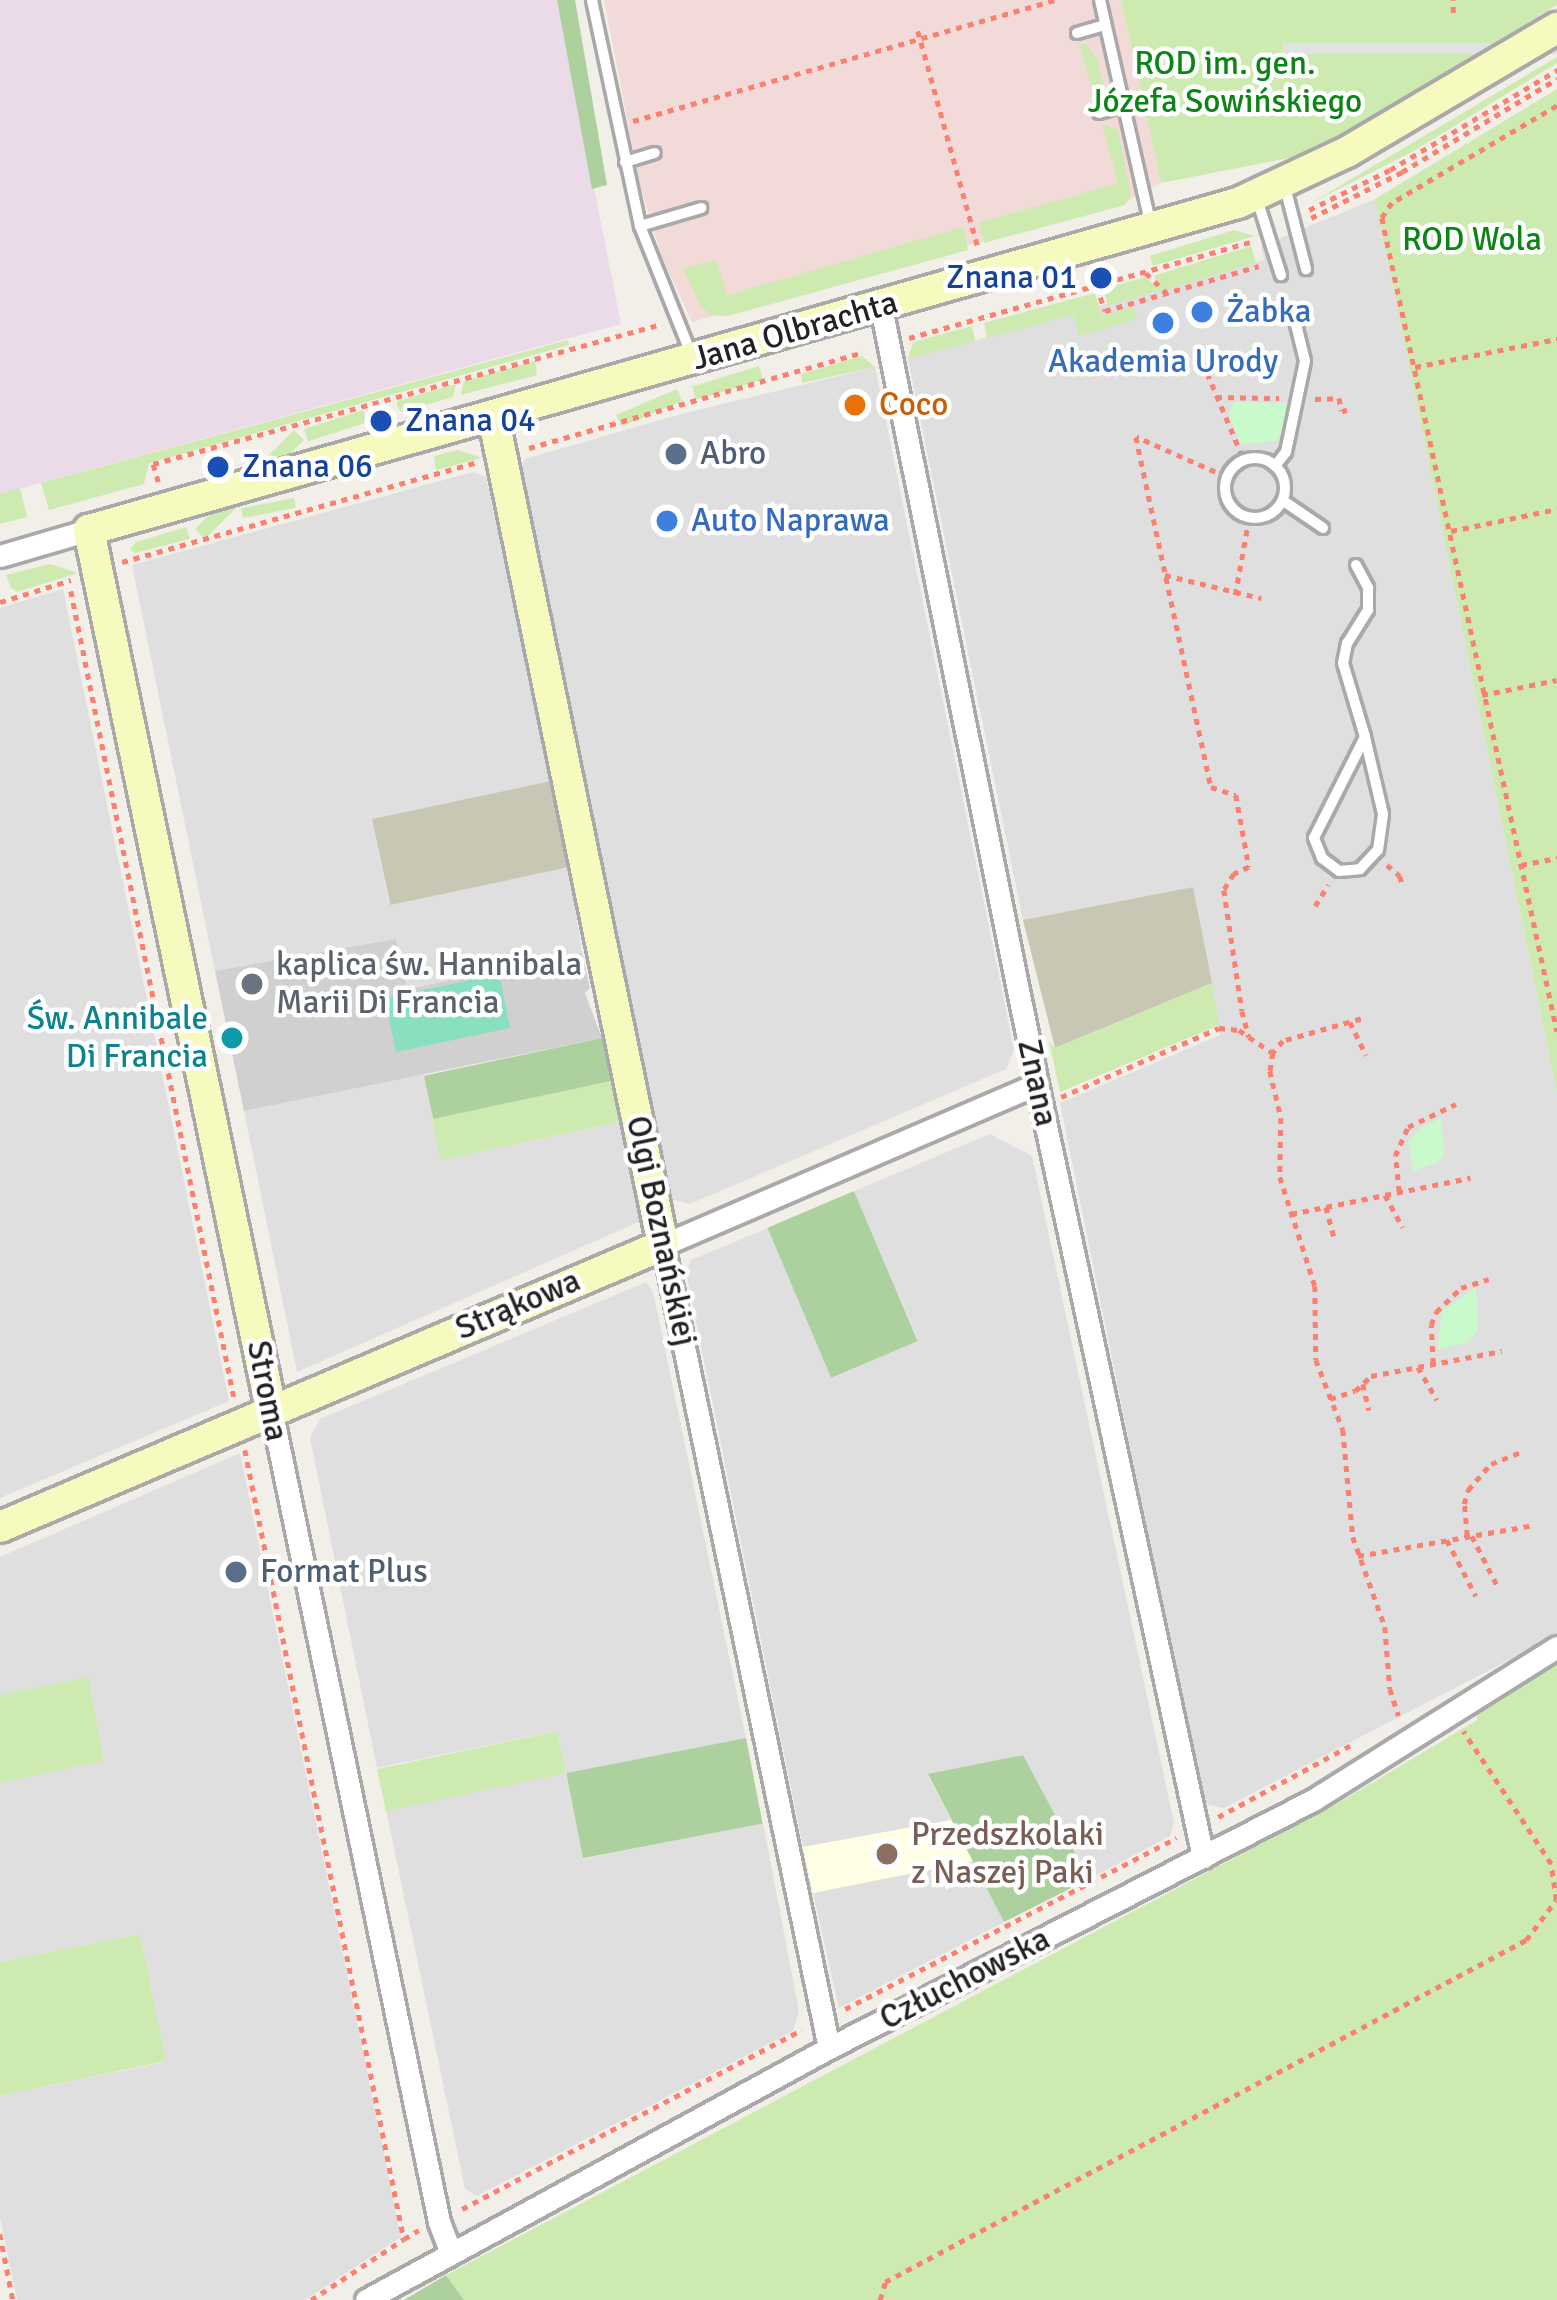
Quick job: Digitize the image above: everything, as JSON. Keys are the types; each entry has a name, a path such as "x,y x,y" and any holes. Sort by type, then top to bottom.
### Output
{"street":[{"name":"Jana Olbrachta","path":"0,556 1152,230 1270,190 1557,28"},
{"name":"Znana","path":"881,307 1037,1084 1203,1857"},
{"name":"Olgi Boznańskiej","path":"493,415 829,2048"},
{"name":"Stroma","path":"89,530 439,2222 450,2251"},
{"name":"Strąkowa","path":"0,1527 1037,1084"},
{"name":"Człuchowska","path":"366,2300 829,2048 1313,1800 1557,1647"}],"lane":[{"path":"592,0 640,226 693,359"},
{"path":"1100,0 1152,230"},
{"path":"1077,33 1106,25"},
{"path":"1099,113 1124,106"},
{"path":"625,162 655,153"},
{"path":"1270,190 1292,215 1306,269"},
{"path":"1270,190 1281,275"},
{"path":"640,226 701,208"},
{"path":"1275,466 1286,452 1303,380 1305,362 1293,312"},
{"path":"1261,457 1275,466 1288,484 1285,502 1270,514 1249,518 1234,513 1226,500 1226,477 1244,460 1261,457"},
{"path":"1285,502 1308,512 1322,527"},
{"path":"1356,566 1368,588 1368,610 1347,643 1342,663 1365,737 1383,814 1372,855 1360,869 1339,871 1322,858 1314,838 1365,737"}],"path":[{"path":"616,126 1056,0"},
{"path":"1453,0 1453,14"},
{"path":"918,31 980,253"},
{"path":"1292,215 1374,179 1557,70"},
{"path":"1557,106 1392,203 1382,218 1557,1031"},
{"path":"1097,286 1105,311 1262,265 1254,241"},
{"path":"1146,273 1167,293"},
{"path":"925,315 931,332"},
{"path":"159,486 153,464 680,319"},
{"path":"1413,368 1557,339"},
{"path":"518,452 874,350"},
{"path":"1198,351 1244,460"},
{"path":"541,356 546,377"},
{"path":"458,390 460,379"},
{"path":"733,390 736,400"},
{"path":"558,420 562,439"},
{"path":"296,425 304,434"},
{"path":"1226,477 1136,436 1211,787 1236,795 1249,866 1234,874 1224,890 1249,1037"},
{"path":"537,446 539,455"},
{"path":"114,565 487,461"},
{"path":"1449,531 1557,508"},
{"path":"1234,595 1249,518"},
{"path":"1166,575 1261,598"},
{"path":"0,602 80,578"},
{"path":"71,580 72,613 235,1400 221,1414 227,1428 244,1444 404,2239"},
{"path":"1482,695 1557,680"},
{"path":"1372,855 1400,875 1403,887"},
{"path":"1519,866 1557,858"},
{"path":"1361,1019 1283,1041 1273,1054 1270,1071 1280,1118 1280,1177 1315,1286 1316,1360 1351,1471 1358,1556 1385,1628 1390,1689 1400,1719 1418,1707"},
{"path":"1350,1022 1366,1055"},
{"path":"1056,1100 1219,1028 1239,1030 1273,1054"},
{"path":"1399,1192 1395,1156 1408,1127 1456,1104"},
{"path":"1291,1214 1470,1178"},
{"path":"1385,1195 1403,1227"},
{"path":"1326,1207 1334,1237"},
{"path":"1433,1364 1431,1325 1436,1312 1460,1288 1489,1279"},
{"path":"1330,1399 1371,1376 1502,1351"},
{"path":"1418,1367 1437,1400"},
{"path":"230,1377 263,1370"},
{"path":"1363,1384 1369,1410"},
{"path":"246,1454 279,1448"},
{"path":"1497,1585 1470,1536 1464,1504 1468,1490 1491,1464 1521,1452"},
{"path":"1358,1556 1534,1525"},
{"path":"1447,1540 1476,1596"},
{"path":"880,2300 886,2282 1526,1940 1556,1900 1551,1864 1462,1730"},
{"path":"311,2300 404,2239 1358,1742"},
{"path":"0,2234 14,2300"}],"shaded area":[{"path":"0,0 557,0 621,324 0,494"},
{"path":"604,0 1121,0 1161,183 1124,202 692,322 662,257 640,185"},
{"path":"1283,43 1557,43 1557,54 1283,54"},
{"path":"1375,199 1557,1093 1557,1635 1224,1808 1203,1804 1060,1103 1220,1035 1193,887 1023,920 908,359 1264,260 1261,246"},
{"path":"875,367 1014,1050 1006,1069 690,1204 670,1199 521,467 525,459 681,414"},
{"path":"473,472 486,477 551,781 372,819 389,903 569,867 582,953 406,989 396,940 215,971 132,565"},
{"path":"63,589 229,1401 0,1498 0,608"},
{"path":"551,781 569,867 390,905 372,819"},
{"path":"1193,887 1212,983 1055,1048 1023,920"},
{"path":"396,939 407,989 582,953 590,988 585,993 602,1038 244,1111 215,971"},
{"path":"424,1074 441,1160 620,1122 641,1221 297,1372 244,1111"},
{"path":"990,1134 1032,1156 1174,1823 1170,1836 1089,1879 1022,1755 928,1776 951,1820 803,1847 686,1272 691,1260 768,1228 796,1286 918,1340 854,1191"},
{"path":"646,1282 653,1291 746,1738 567,1773 583,1859 763,1823 799,2011 793,2031 477,2196 465,2189 386,1810 566,1772 556,1731 377,1768 310,1438 320,1419"},
{"path":"240,1453 401,2237 305,2300 17,2300 0,2217 0,2096 165,2062 140,1934 0,1962 0,1783 104,1760 87,1678 0,1695 0,1557"},
{"name":"Przedszkolaki z Naszej Paki","path":"951,1820 973,1861 813,1893 803,1847"},
{"path":"973,1861 1004,1922 839,2008 813,1893"}],"green space":[{"path":"557,0 575,0 607,185 592,189"},
{"name":"ROD im. gen. Józefa Sowińskiego","path":"1121,0 1557,0 1557,5 1309,154 1161,183"},
{"path":"1079,44 1087,45 1097,59 1105,93 1096,102"},
{"path":"1557,57 1557,63 1412,152 1311,203"},
{"name":"ROD Wola","path":"1557,89 1557,1093 1375,199"},
{"path":"1102,124 1118,130 1131,196 1125,205 984,243 978,223 1118,183"},
{"path":"963,227 968,250 728,316 711,315 701,306 683,269 716,260 727,295"},
{"path":"1234,230 1255,236 1153,266 1150,256"},
{"path":"1251,246 1256,262 1159,292 1154,276"},
{"path":"1145,277 1160,290 1108,306 1103,289"},
{"path":"1095,293 1102,316 1133,307 1137,319 1079,336 1073,315 987,338 984,323"},
{"path":"972,326 975,341 908,359 913,342"},
{"path":"568,340 569,345 149,463 144,484 49,510 41,483"},
{"path":"862,356 875,367 802,383 801,374"},
{"path":"535,361 537,375 461,395 464,381"},
{"path":"759,366 763,379 696,400 692,386"},
{"path":"456,384 453,397 401,412 397,406 397,401"},
{"path":"677,389 682,401 621,427 616,415"},
{"path":"1233,402 1290,403 1284,430 1276,441 1241,444 1229,414"},
{"path":"363,410 367,422 308,442 304,429"},
{"path":"294,430 304,440 205,539 195,529"},
{"path":"458,450 482,458 436,470 434,456"},
{"path":"20,488 27,517 0,524 0,494"},
{"path":"294,498 296,508 243,518 241,508"},
{"path":"186,527 190,539 135,553 130,549 136,542"},
{"path":"50,564 78,573 17,592 11,588 6,575"},
{"path":"499,974 510,1028 396,1052 385,998"},
{"path":"1212,983 1219,1025 1060,1092 1049,1041 1055,1048"},
{"path":"602,1038 611,1081 433,1119 424,1076"},
{"path":"611,1081 620,1122 441,1160 432,1119"},
{"path":"1441,1118 1444,1154 1438,1162 1414,1171 1408,1142 1419,1129"},
{"path":"854,1191 918,1341 831,1378 767,1228"},
{"path":"1476,1287 1478,1330 1467,1343 1437,1349 1442,1311"},
{"path":"1557,1661 1557,2300 464,2300 446,2275 1340,1802 1477,1720 1479,1704 1489,1696"},
{"path":"88,1677 104,1761 0,1783 0,1695"},
{"path":"557,1731 566,1773 386,1811 377,1769"},
{"path":"746,1738 763,1823 583,1858 566,1773"},
{"path":"1023,1755 1089,1879 1004,1922 928,1774"},
{"path":"140,1934 166,2061 0,2096 0,1962"},
{"path":"446,2275 464,2300 404,2300"}],"place":[{"name":"Znana 01","path":"1101,278"},
{"name":"Żabka","path":"1202,312"},
{"name":"Akademia Urody","path":"1163,323"},
{"name":"Coco","path":"855,405"},
{"name":"Znana 04","path":"381,421"},
{"name":"Abro","path":"676,454"},
{"name":"Znana 06","path":"218,467"},
{"name":"Auto Naprawa","path":"667,521"},
{"name":"kaplica św. Hannibala Marii Di Francia","path":"252,984"},
{"name":"Św. Annibale Di Francia","path":"232,1038"},
{"name":"Format Plus","path":"236,1572"},
{"name":"Przedszkolaki z Naszej Paki","path":"887,1854"}]}
